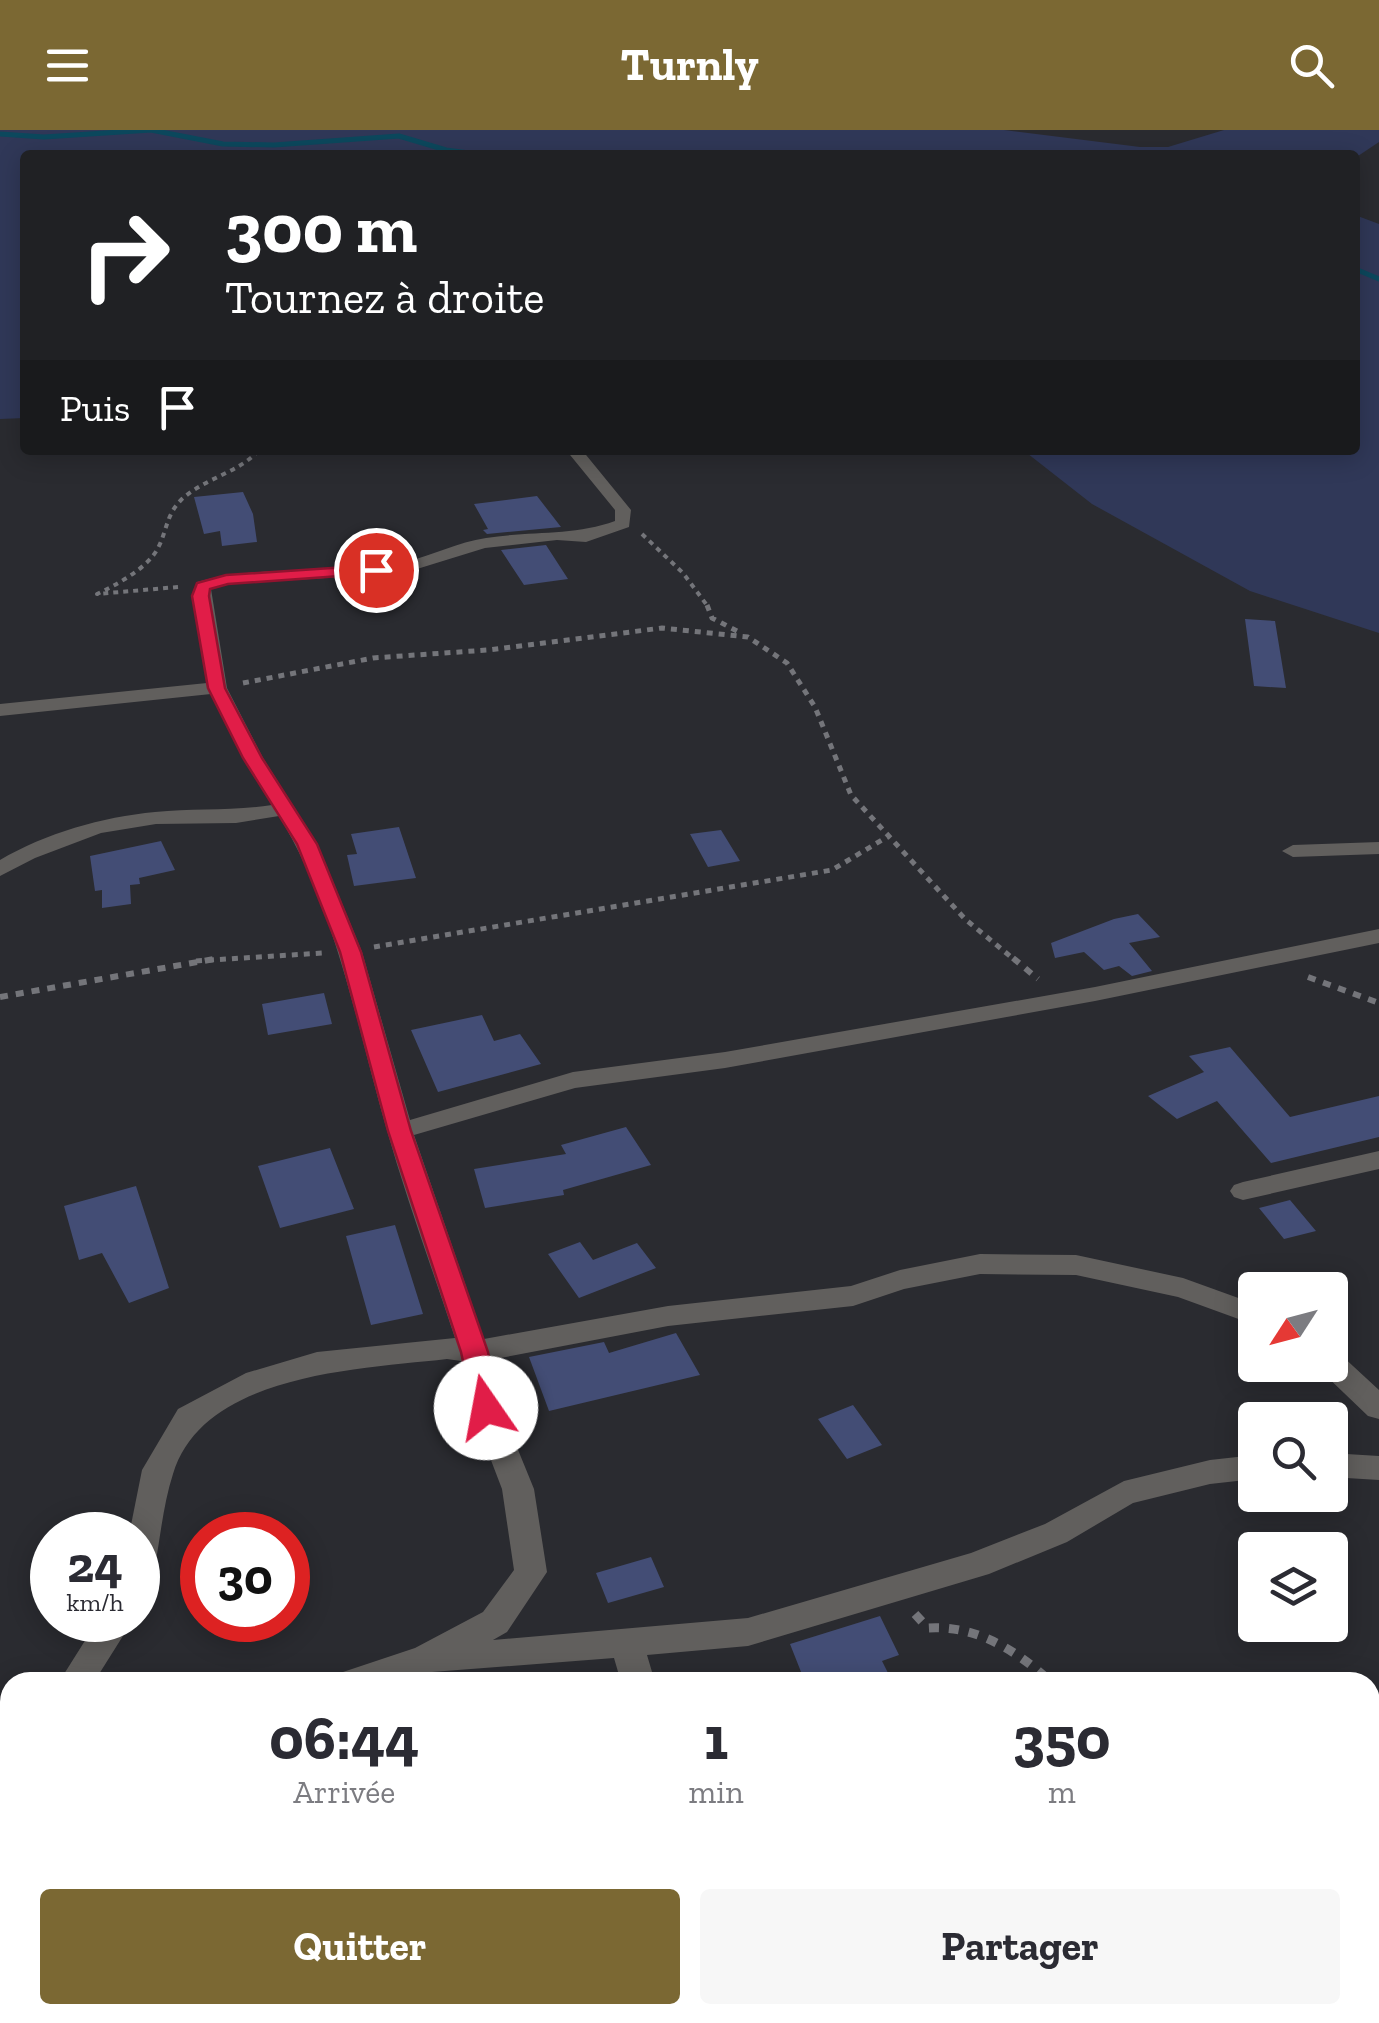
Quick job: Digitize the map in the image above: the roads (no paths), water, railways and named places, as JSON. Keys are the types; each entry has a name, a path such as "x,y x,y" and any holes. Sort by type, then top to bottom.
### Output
{"street":[{"path":"387,1672 425,1660 496,1622 530,1572 518,1490 486,1408 474,1352 400,1131 350,952 307,844 252,758 217,688 200,596 203,586 226,579 404,568 483,543 558,535 586,537 623,524 623,510 578,455"},
{"path":"0,710 217,688"},
{"path":"0,869 26,853 97,827 156,818 201,814 236,817 285,810"},
{"path":"1293,852 1379,848"},
{"path":"400,1131 573,1080 707,1063 1059,1000 1379,936"},
{"path":"1242,1192 1379,1160"},
{"path":"150,1512 158,1470 188,1417 256,1381 317,1363 447,1348 474,1352 668,1316 853,1296 900,1280 980,1264 1076,1265 1183,1288 1238,1308"},
{"path":"1348,1379 1379,1408"},
{"path":"1348,1466 1379,1468"},
{"path":"425,1660 748,1632 978,1565 1056,1533 1124,1494 1238,1469"},
{"path":"82,1672 102,1642"},
{"path":"628,1643 635,1672"}],"waterway":[{"path":"0,134 44,137 151,130 223,144 274,145 399,136 446,150"},
{"path":"1360,271 1379,279"}]}
